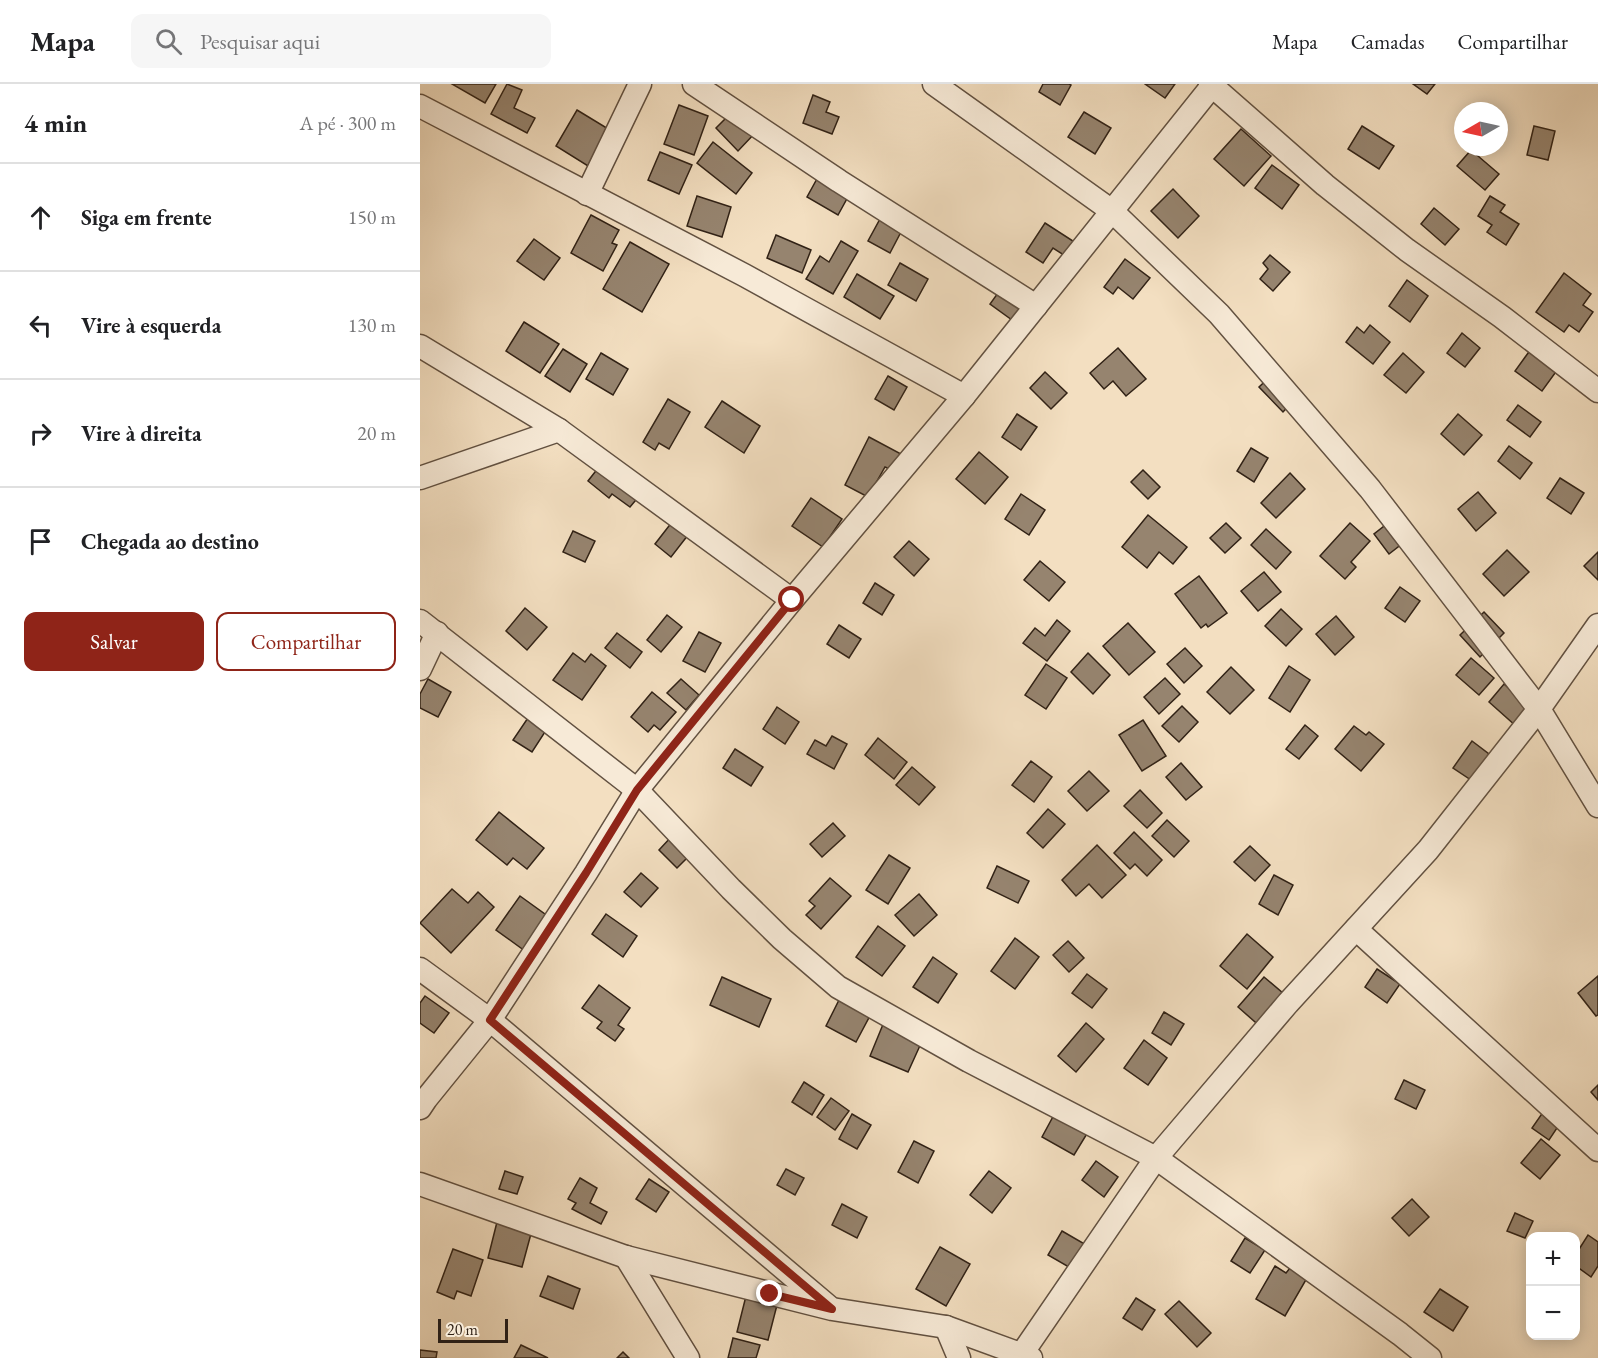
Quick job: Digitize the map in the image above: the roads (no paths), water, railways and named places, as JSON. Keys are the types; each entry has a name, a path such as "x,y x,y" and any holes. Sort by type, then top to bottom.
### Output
{"street":[{"path":"587,194 640,84"},
{"path":"694,84 839,182 1036,306"},
{"path":"934,84 1112,211 1219,314 1370,489 1539,710 1598,806"},
{"path":"420,1108 490,1020 637,790 792,600 964,396 1211,85 1325,185 1407,250 1598,391"},
{"path":"420,106 744,275 964,396"},
{"path":"420,346 559,430 792,600"},
{"path":"420,478 559,430"},
{"path":"420,1184 626,1257 832,1309 945,1327 1024,1357 1156,1158 1288,1003 1428,850 1539,710 1598,625"},
{"path":"420,669 428,627 637,790 731,890 782,939 838,987 969,1061 1156,1158 1430,1358"},
{"path":"1356,929 1598,1150"},
{"path":"420,969 490,1020 832,1309"},
{"path":"626,1257 688,1358"},
{"path":"945,1327 959,1358"}]}
